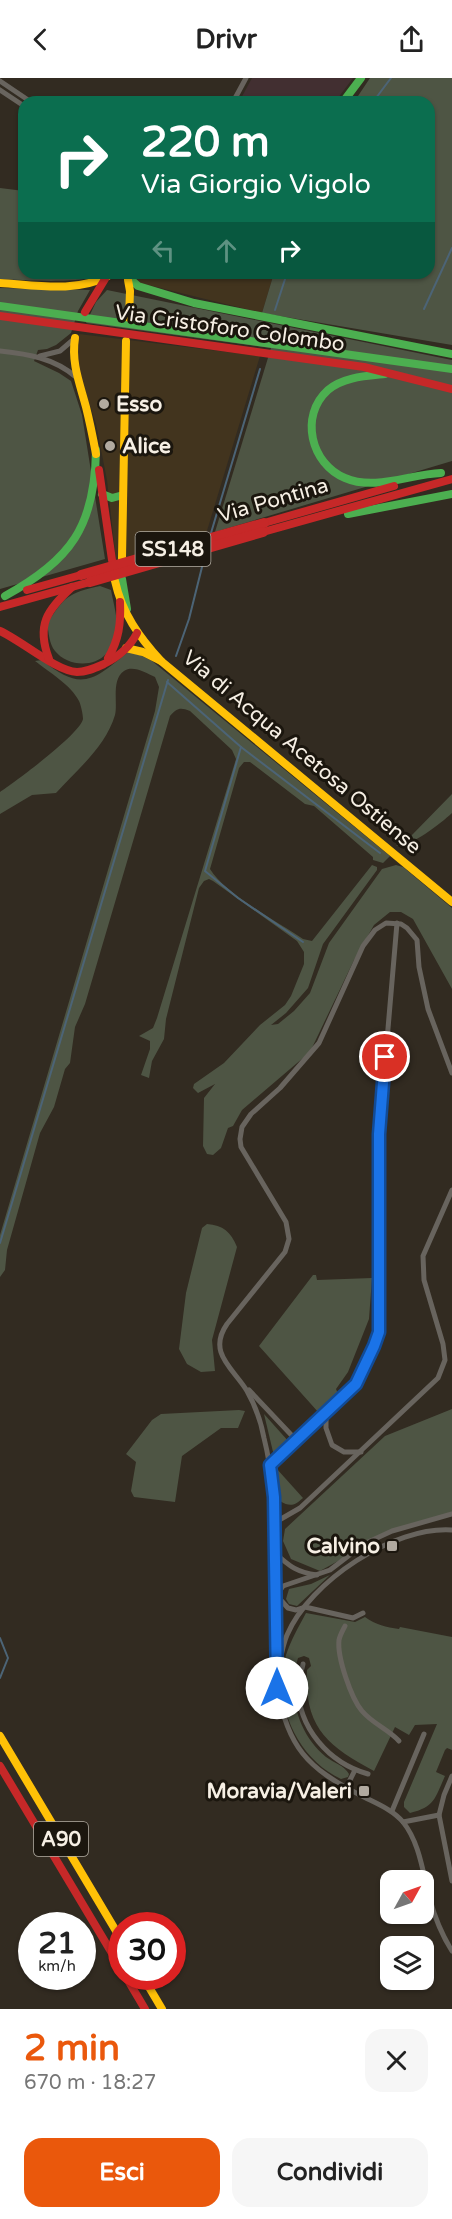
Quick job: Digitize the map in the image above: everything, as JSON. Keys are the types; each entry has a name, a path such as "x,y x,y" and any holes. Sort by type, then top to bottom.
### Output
{"main road":[{"path":"348,96 361,78"},
{"name":"Via Cristoforo Colombo","path":"0,283 78,285 102,279"},
{"path":"85,312 106,279"},
{"path":"128,279 130,291 129,318"},
{"name":"Via Cristoforo Colombo","path":"131,279 138,286 194,303 452,354"},
{"name":"Via Cristoforo Colombo","path":"0,306 452,369"},
{"name":"Via Cristoforo Colombo","path":"0,316 346,364 395,373 452,389"},
{"path":"75,338 73,357 76,377 96,450 104,507 117,559 123,500 126,341"},
{"path":"437,366 452,360"},
{"path":"395,373 351,379 326,392 317,404 312,421 312,436 316,450 330,468 345,478 357,481 380,482 417,474 446,471"},
{"path":"3,597 42,576 76,538 85,518 94,484 96,450"},
{"name":"Via Pontina","path":"3,597 85,578 264,528 446,471"},
{"name":"Via Pontina","path":"264,528 315,518 452,479"},
{"path":"102,494 123,500"},
{"path":"315,518 364,512 402,502 452,494"},
{"path":"104,507 123,500"},
{"name":"Via Pontina","path":"0,607 74,586 85,578"},
{"name":"Via di Acqua Acetosa Ostiense","path":"135,629 118,580 120,602 135,629 161,661 452,903"},
{"path":"51,662 43,641 44,623 54,604 74,586"},
{"path":"103,665 117,643 121,627 120,602"},
{"path":"0,631 24,642 63,670 75,674 86,673 103,665 126,648 135,629"},
{"path":"126,648 147,653 161,661"},
{"name":"A90","path":"0,1736 108,1917"},
{"name":"A90","path":"0,1766 108,1947"},
{"path":"134,1990 145,2009"},
{"path":"151,1990 162,2009"}],"street":[{"path":"236,96 246,78"},
{"path":"0,81 22,96"},
{"path":"0,90 18,102"},
{"path":"38,356 60,351 75,338"},
{"path":"0,351 38,356 57,364 76,377"},
{"path":"297,1441 240,1381 222,1355 220,1336 227,1324 285,1252 289,1239 286,1222 241,1147 242,1127 251,1114 280,1089 319,1043 363,946 375,930 386,923 397,923 407,928 417,940 419,967 428,1009 452,1073"},
{"path":"270,1465 356,1384 379,1332 379,1134 397,923"},
{"path":"274,1523 300,1508 438,1378 445,1360 443,1344 424,1280 423,1256 452,1190"},
{"path":"240,1381 255,1406 270,1465 274,1497 277,1688 283,1718 293,1741 308,1761 320,1772 392,1811 403,1822 417,1851 435,1918 452,1951"},
{"path":"326,1414 326,1428 332,1445 344,1452 361,1452"},
{"path":"277,1595 283,1586 330,1570 364,1544 392,1531 452,1514"},
{"path":"277,1674 287,1634 305,1607 360,1557 405,1536 440,1529 452,1530"},
{"path":"275,1553 300,1572 319,1575"},
{"path":"277,1595 288,1608 296,1610 305,1607 353,1618 363,1613"},
{"path":"345,1626 339,1640 347,1683 362,1711 381,1728 392,1733 399,1741"},
{"path":"303,1664 298,1685 302,1715 315,1738 355,1770 369,1774"},
{"path":"392,1811 424,1734"},
{"path":"346,1788 355,1770"},
{"path":"452,1776 444,1795 440,1815 452,1881"},
{"path":"403,1822 440,1815"}],"shaded area":[{"path":"252,78 353,78 340,96 242,96"},
{"path":"137,279 272,279 262,313 140,283"},
{"path":"79,334 260,356 206,534 116,560 107,480 96,424 80,375 77,352"}],"green space":[{"path":"370,78 452,78 452,345 262,313 272,279 435,279 435,96 358,96"},
{"path":"0,188 18,190 18,279 84,279 38,281 0,279"},
{"path":"0,288 90,290 78,311 71,333 56,345 38,350 34,361 71,381 82,415 105,559 0,589"},
{"path":"107,290 452,360 452,461 215,532 271,348 86,323 96,302"},
{"path":"100,586 111,590 117,622 116,632 110,646 101,659 94,662 80,663 66,660 53,648 47,624 68,598 81,591"},
{"path":"128,652 152,661 390,856 383,863 373,860 373,857 314,806 305,804 250,762 244,762 239,768 210,869 239,898 303,939 312,941 372,865 377,867 323,944 308,988 286,1013 271,1025 278,1024 294,1011 310,993 329,943 382,869 396,865 403,867 452,908 452,989 413,919 401,912 390,912 374,925 354,960 310,1052 242,1110 233,1126 228,1128 221,1148 213,1155 207,1154 203,1146 204,1098 215,1084 198,1093 193,1088 194,1084 224,1063 260,1025 285,1005 304,964 304,952 297,941 213,881 209,879 204,881 199,888 166,1019 164,1039 152,1061 149,1078 141,1075 150,1049 150,1041 139,1036 153,1028 157,1018 236,759 232,750 190,711 177,710 170,716 85,1004 75,1027 70,1063 65,1069 54,1107 40,1133 7,1250 5,1270 0,1277 0,1235 155,711 159,687 155,677 131,669 120,675 116,686 116,710 111,726 90,757 56,793 32,795 0,814 0,792 59,746 83,719 79,701 71,690 35,661 42,660 67,676 86,679 96,676"},
{"path":"452,794 452,813 418,838 396,846 411,836"},
{"path":"207,1224 226,1230 237,1247 212,1340 215,1371 201,1372 187,1364 179,1349 186,1293 202,1228"},
{"path":"313,1275 316,1275 317,1280 372,1278 369,1319 348,1372 336,1389 338,1394 319,1413 259,1346"},
{"path":"452,1409 452,1513 392,1531 320,1571 291,1559 283,1541 285,1529 385,1436"},
{"path":"245,1411 238,1428 221,1428 182,1456 175,1502 134,1497 131,1491 136,1462 126,1454 152,1420 161,1414"},
{"path":"264,1414 289,1442 274,1456"},
{"path":"276,1468 303,1498 297,1503 289,1505 280,1501"},
{"path":"330,1575 297,1606 289,1604 286,1599 289,1589 311,1584"},
{"path":"306,1613 355,1622 365,1617 385,1626 452,1637 452,1750 447,1748 445,1750 436,1772 445,1776 433,1800 425,1808 410,1813 404,1807 404,1802 437,1724 415,1725 409,1735 395,1727 374,1771 343,1753 331,1743 314,1720 307,1690 307,1670 311,1666 309,1658 304,1656 298,1658 294,1685 294,1698 301,1724 316,1747 326,1757 344,1768 349,1774 348,1777 341,1779 325,1770 300,1743 285,1709 282,1673 288,1649"}],"waterway":[{"path":"378,96 391,78"},
{"path":"424,309 452,248"},
{"path":"275,310 285,279"},
{"path":"211,533 260,369"},
{"path":"176,656 189,619 204,559"},
{"path":"0,1243 168,680"},
{"path":"167,682 241,747 380,853"},
{"path":"241,747 205,871 238,898 303,942"},
{"path":"0,1638 8,1658 0,1678"}],"traffic: fast":[{"path":"348,96 361,78"},
{"path":"130,279 138,286 194,303 452,354"},
{"path":"0,306 452,369"},
{"path":"385,374 348,380 328,390 319,401 314,413 312,426 317,451 333,471 356,482 380,482 441,473"},
{"path":"5,596 47,569 63,554 75,538 91,500 96,450"},
{"path":"102,494 112,498 123,495"},
{"path":"348,514 452,494"},
{"path":"122,579 127,609"}],"traffic: slow":[{"path":"0,283 69,286 83,285 101,279"},
{"path":"128,280 129,318"},
{"path":"75,338 75,365 96,454"},
{"path":"122,558 126,341"},
{"path":"115,581 122,604 132,624 161,661 452,902"},
{"path":"126,648 143,652 161,661"},
{"path":"0,1736 108,1917"},
{"path":"151,1990 162,2009"}],"traffic: jam":[{"path":"85,312 105,279"},
{"path":"0,316 364,367 452,389"},
{"path":"99,470 112,560"},
{"path":"263,532 452,479"},
{"path":"264,523 394,486"},
{"path":"81,575 264,523"},
{"path":"90,582 263,532"},
{"path":"27,590 81,575"},
{"path":"0,607 90,582"},
{"path":"49,659 44,637 46,619 56,603 72,587"},
{"path":"108,658 115,645 120,602"},
{"path":"0,631 59,667 77,672 94,668 114,658 127,647 137,633"},
{"path":"0,1766 108,1947"},
{"path":"134,1990 145,2009"}],"place":[{"name":"Esso","path":"104,404"},
{"name":"Alice","path":"110,446"},
{"name":"Calvino","path":"392,1546"},
{"name":"Moravia/Valeri","path":"364,1791"}],"route":[{"path":"277,1688 277,1577 274,1497 270,1465 356,1384 379,1332 379,1134 385,1057"}]}
